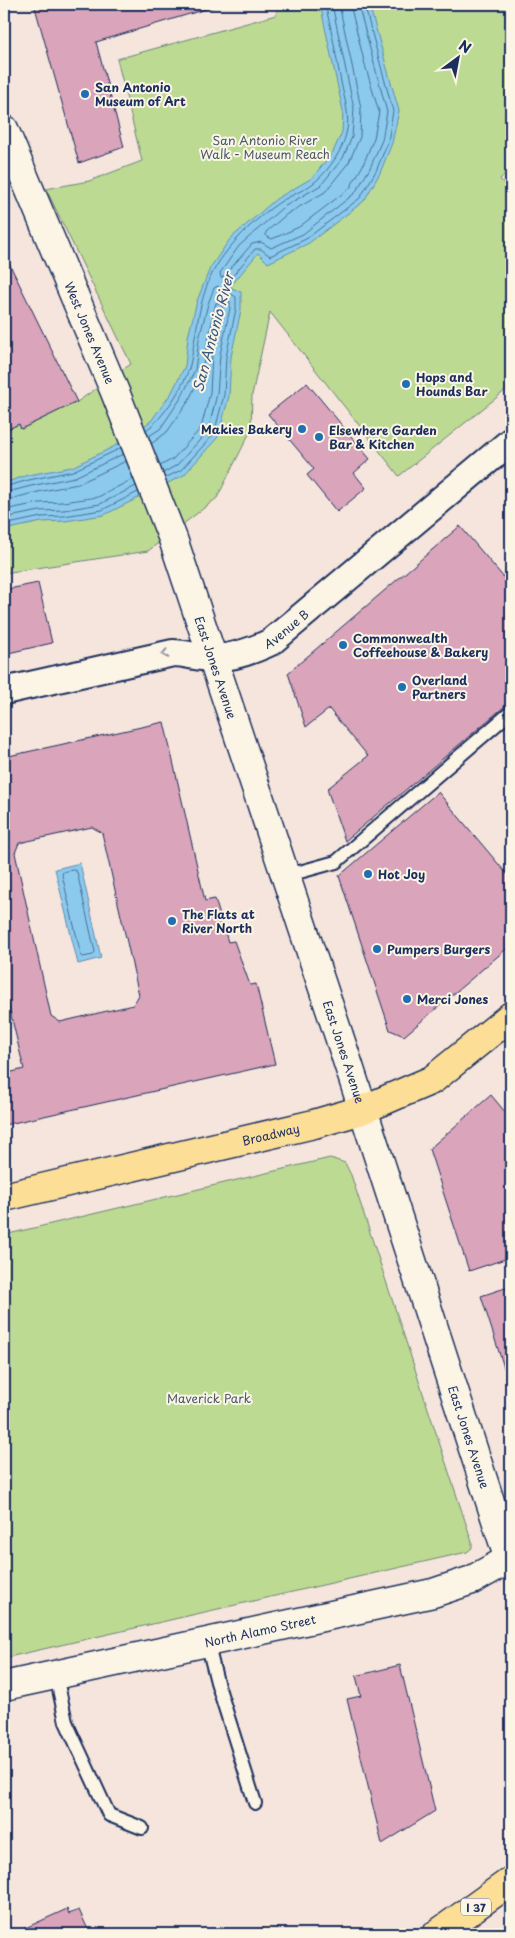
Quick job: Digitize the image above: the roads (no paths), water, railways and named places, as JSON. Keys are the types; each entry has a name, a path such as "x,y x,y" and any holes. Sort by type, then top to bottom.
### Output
{"main road":[{"name":"Broadway","path":"4,1197 314,1124 362,1110 432,1080 511,1016"},
{"name":"I 37","path":"437,1933 511,1881"}],"street":[{"name":"West Jones Avenue","path":"4,129 115,392 173,539"},
{"name":"Avenue B","path":"4,691 173,653 213,658 252,651 271,642 511,441"},
{"name":"East Jones Avenue","path":"173,539 511,1561"},
{"name":"North Alamo Street","path":"4,1686 434,1592 472,1580 511,1561"}],"lane":[{"path":"285,876 336,862 511,712"},
{"path":"207,1642 217,1682 255,1804"},
{"path":"56,1675 66,1722 109,1814 142,1828"}],"water":[{"name":"San Antonio River","path":"320,4 369,4 399,111 392,143 380,173 364,201 309,243 268,263 258,253 230,287 241,292 241,310 231,357 229,396 218,437 184,475 104,515 65,521 42,522 4,530 4,483 28,475 72,467 113,447 151,421 172,392 185,366 188,337 197,301 210,268 230,239 276,199 312,178 333,152 342,132 343,111"},
{"path":"80,863 101,958 78,964 55,869"}],"place":[{"name":"San Antonio Museum of Art","path":"85,94"},
{"name":"Hops and Hounds Bar","path":"406,384"},
{"name":"Makies Bakery","path":"302,429"},
{"name":"Elsewhere Garden Bar & Kitchen","path":"319,437"},
{"name":"Commonwealth Coffeehouse & Bakery","path":"343,645"},
{"name":"Overland Partners","path":"402,687"},
{"name":"Hot Joy","path":"368,874"},
{"name":"The Flats at River North","path":"172,921"},
{"name":"Pumpers Burgers","path":"377,949"},
{"name":"Merci Jones","path":"407,999"}],"park label":[{"name":"San Antonio River Walk - Museum Reach","path":"265,147"},
{"name":"Maverick Park","path":"209,1398"}]}
